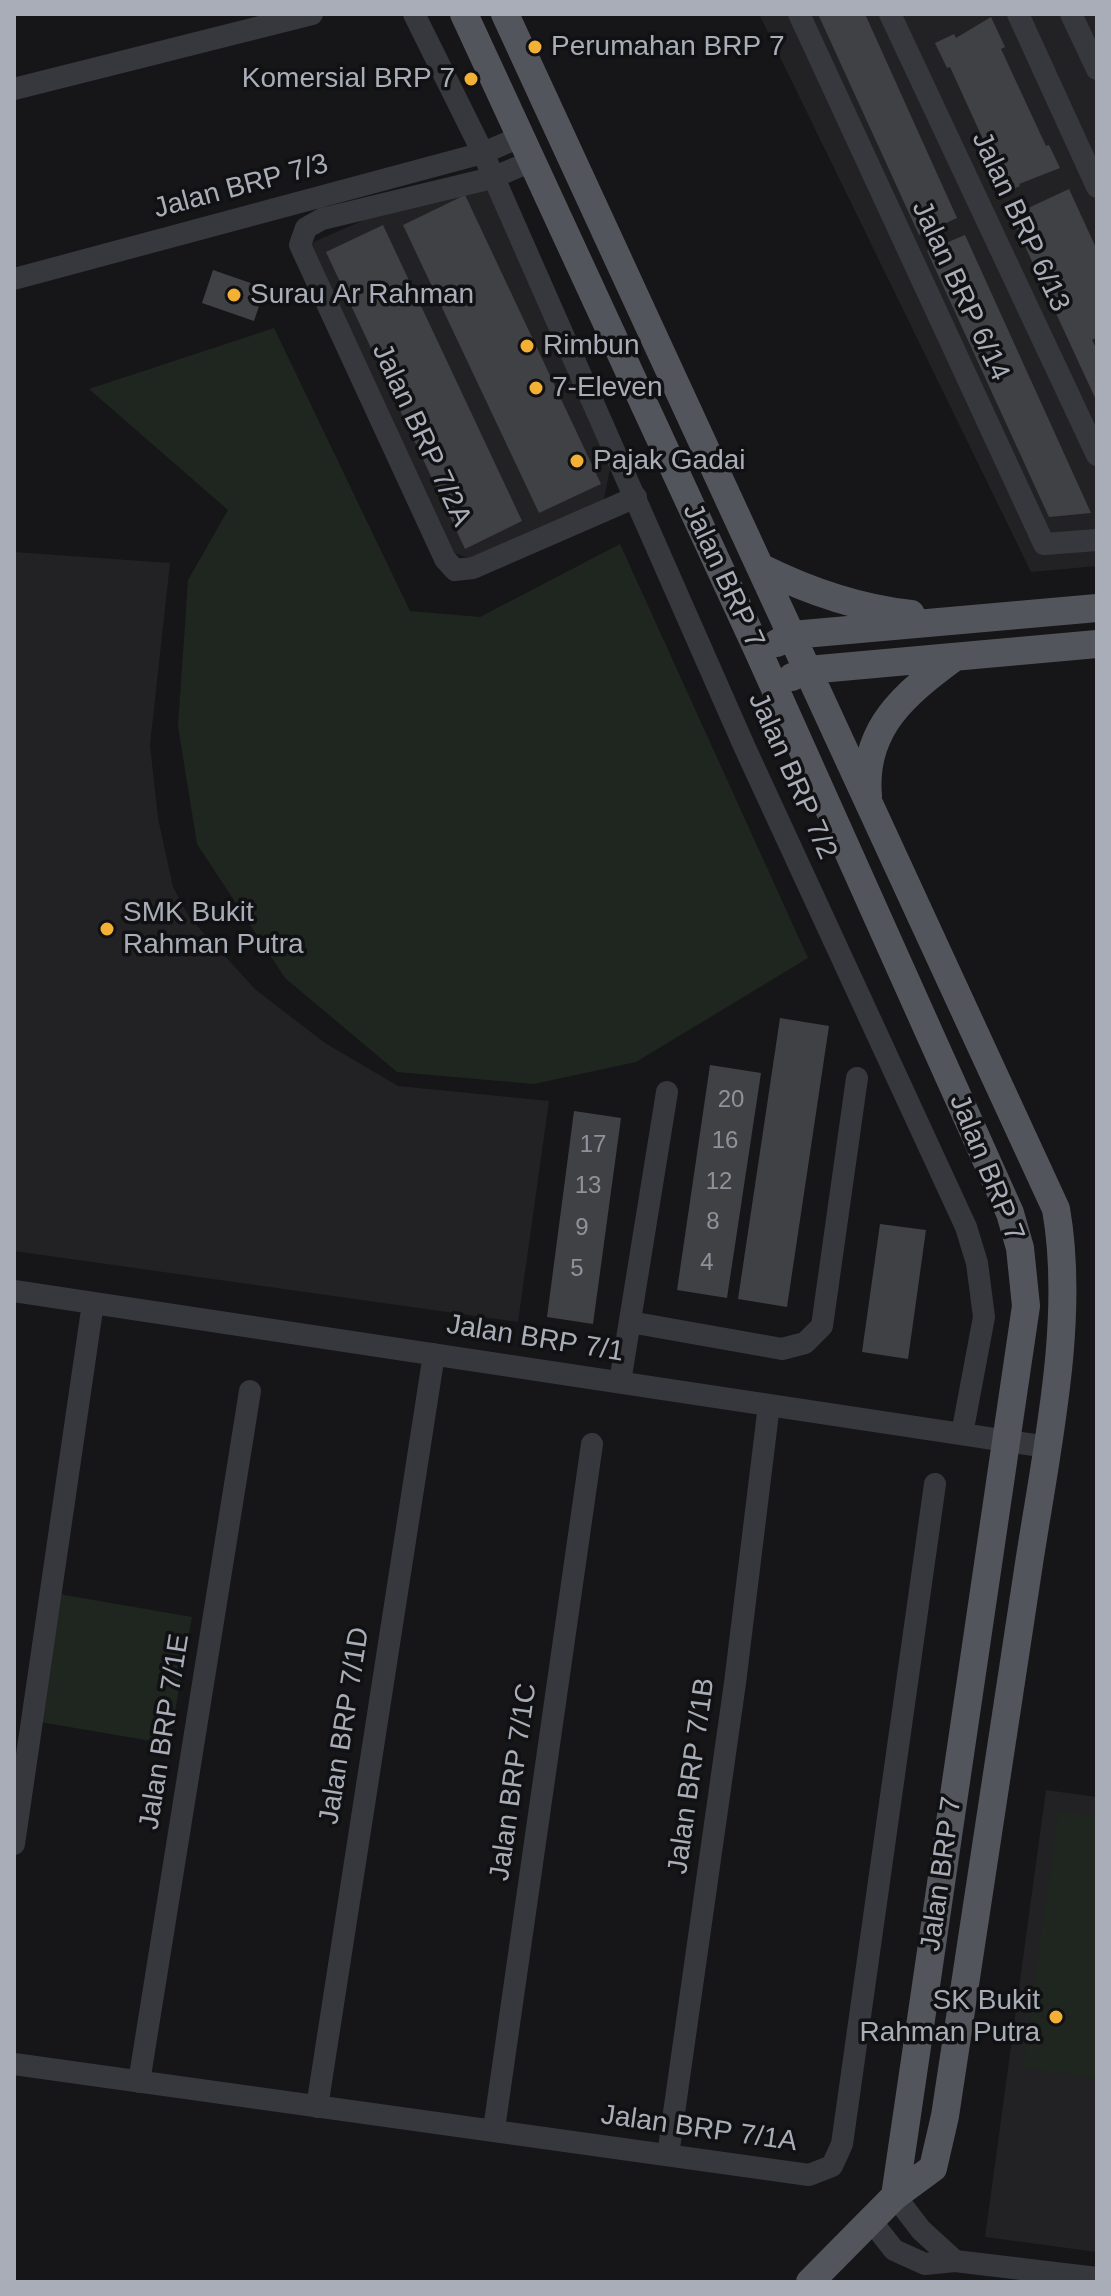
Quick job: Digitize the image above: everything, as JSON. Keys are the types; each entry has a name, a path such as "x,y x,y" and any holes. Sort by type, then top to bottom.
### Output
{"main road":[{"name":"Jalan BRP 7","path":"464,14 759,653 1010,1213 1020,1248 1026,1306 895,2196"},
{"name":"Jalan BRP 7","path":"505,14 1056,1209 1065,1294 1047,1447 945,2116 933,2168 895,2196"},
{"path":"760,567 809,591 854,604 965,619"},
{"path":"759,653 792,635 1097,608"},
{"path":"773,686 808,670 1097,644"},
{"path":"868,801 868,765 880,728 911,688 956,657"},
{"path":"810,2282 895,2196"}],"street":[{"path":"14,89 312,14"},
{"name":"Jalan BRP 7/2","path":"414,14 483,153 745,748 966,1227 977,1263 984,1317 962,1434"},
{"name":"Jalan BRP 6/14","path":"799,14 1044,544 1097,540"},
{"name":"Jalan BRP 6/13","path":"890,14 1097,455"},
{"path":"1018,14 1097,187"},
{"path":"1071,14 1097,69"},
{"name":"Jalan BRP 7/3","path":"14,279 483,153 526,149"},
{"name":"Jalan BRP 7/2A","path":"526,149 492,178 322,219 306,228 300,245 445,559 455,570 473,568 636,497"},
{"path":"630,1322 782,1349 805,1343 822,1326 857,1078"},
{"path":"620,1382 667,1092"},
{"name":"Jalan BRP 7/1","path":"14,1291 1047,1447"},
{"path":"14,1844 93,1303"},
{"name":"Jalan BRP 7/1D","path":"317,2107 434,1354"},
{"name":"Jalan BRP 7/1E","path":"139,2082 250,1391"},
{"name":"Jalan BRP 7/1B","path":"668,2155 735,1683 769,1405"},
{"name":"Jalan BRP 7/1C","path":"494,2129 592,1444"},
{"name":"Jalan BRP 7/1A","path":"14,2064 809,2175 832,2166 842,2144 935,1484"},
{"path":"895,2196 921,2230 955,2261"},
{"path":"872,2222 881,2238 904,2255 925,2264 955,2261 1097,2278"}],"shaded area":[{"path":"759,14 1097,14 1097,566 1031,572"},
{"path":"487,186 612,460 603,503 472,559 451,552 309,244 378,214"},
{"path":"274,328 410,611 480,617 620,544 808,958 636,1062 534,1084 397,1072 285,978 197,844 178,726 188,580 228,510 89,389"},
{"name":"SMK Bukit Rahman Putra","path":"14,552 170,563 150,745 158,818 173,887 189,917 256,990 325,1043 398,1086 549,1101 518,1322 14,1251"},
{"path":"59,1594 192,1617 169,1744 40,1722"},
{"name":"SK Bukit Rahman Putra","path":"1046,1790 1097,1797 1097,2252 985,2237"},
{"path":"1058,1811 1097,1816 1097,2078 1023,2068"}],"building":[{"path":"818,14 865,14 957,218 919,235"},
{"path":"991,17 1005,47 1001,49 1046,146 1049,145 1060,168 1019,184 1003,194 994,175 998,172 950,67 947,68 935,43 954,34 956,38"},
{"path":"1069,189 1097,250 1097,337 1092,340 1097,350 1097,402 1011,216"},
{"path":"465,195 601,484 539,513 403,225"},
{"path":"383,225 522,521 465,549 326,252"},
{"path":"965,235 1091,513 1049,517 927,251"},
{"name":"Surau Ar Rahman","path":"213,270 265,288 254,321 202,303"},
{"path":"780,1018 829,1026 787,1307 738,1299"},
{"path":"710,1065 761,1073 727,1298 677,1290"},
{"path":"574,1111 621,1118 593,1324 547,1317"},
{"path":"880,1224 926,1230 908,1359 862,1352"}],"place":[{"name":"Perumahan BRP 7","path":"535,47"},
{"name":"Komersial BRP 7","path":"471,79"},
{"name":"Surau Ar Rahman","path":"234,295"},
{"name":"Rimbun","path":"527,346"},
{"name":"7-Eleven","path":"536,388"},
{"name":"Pajak Gadai","path":"577,461"},
{"name":"SMK Bukit Rahman Putra","path":"107,929"},
{"name":"SK Bukit Rahman Putra","path":"1056,2017"}]}
